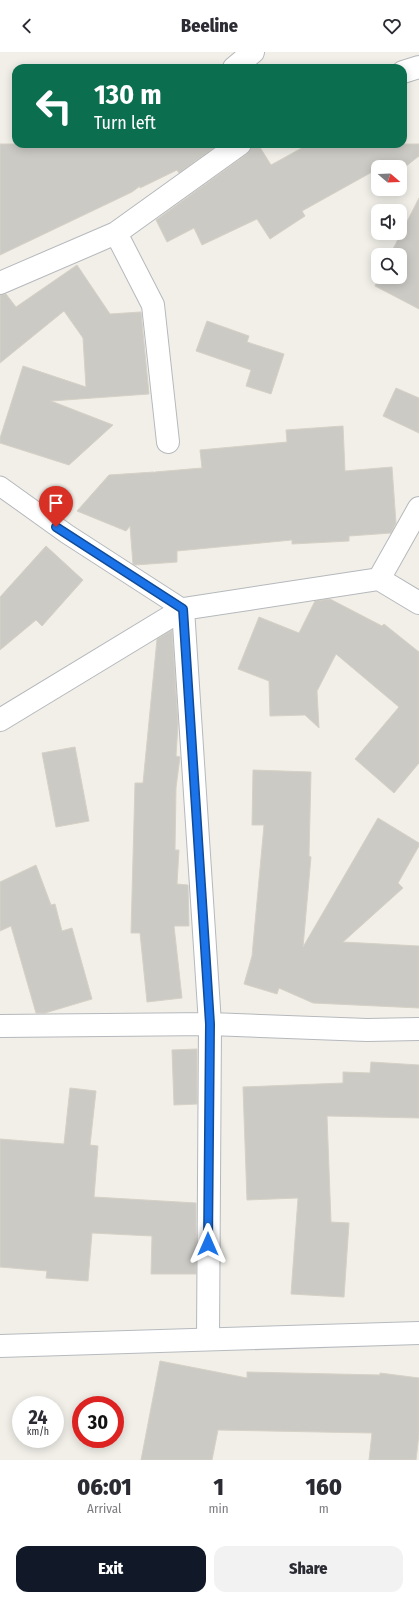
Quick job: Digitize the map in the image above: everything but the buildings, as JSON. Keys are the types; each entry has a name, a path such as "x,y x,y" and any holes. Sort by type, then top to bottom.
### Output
{"street":[{"path":"239,64 253,52"},
{"path":"407,71 419,67"},
{"path":"0,283 116,232 234,148"},
{"path":"116,232 153,305 168,442"},
{"path":"379,579 419,508"},
{"path":"0,720 183,609 379,579 419,603"},
{"path":"183,609 210,1024 208,1339"},
{"path":"0,1026 210,1024 367,1030 419,1029"},
{"path":"0,1346 419,1333"}],"lane":[{"path":"0,486 67,534 183,609"}],"route":[{"path":"56,527 183,609 210,1024 208,1244"}]}
